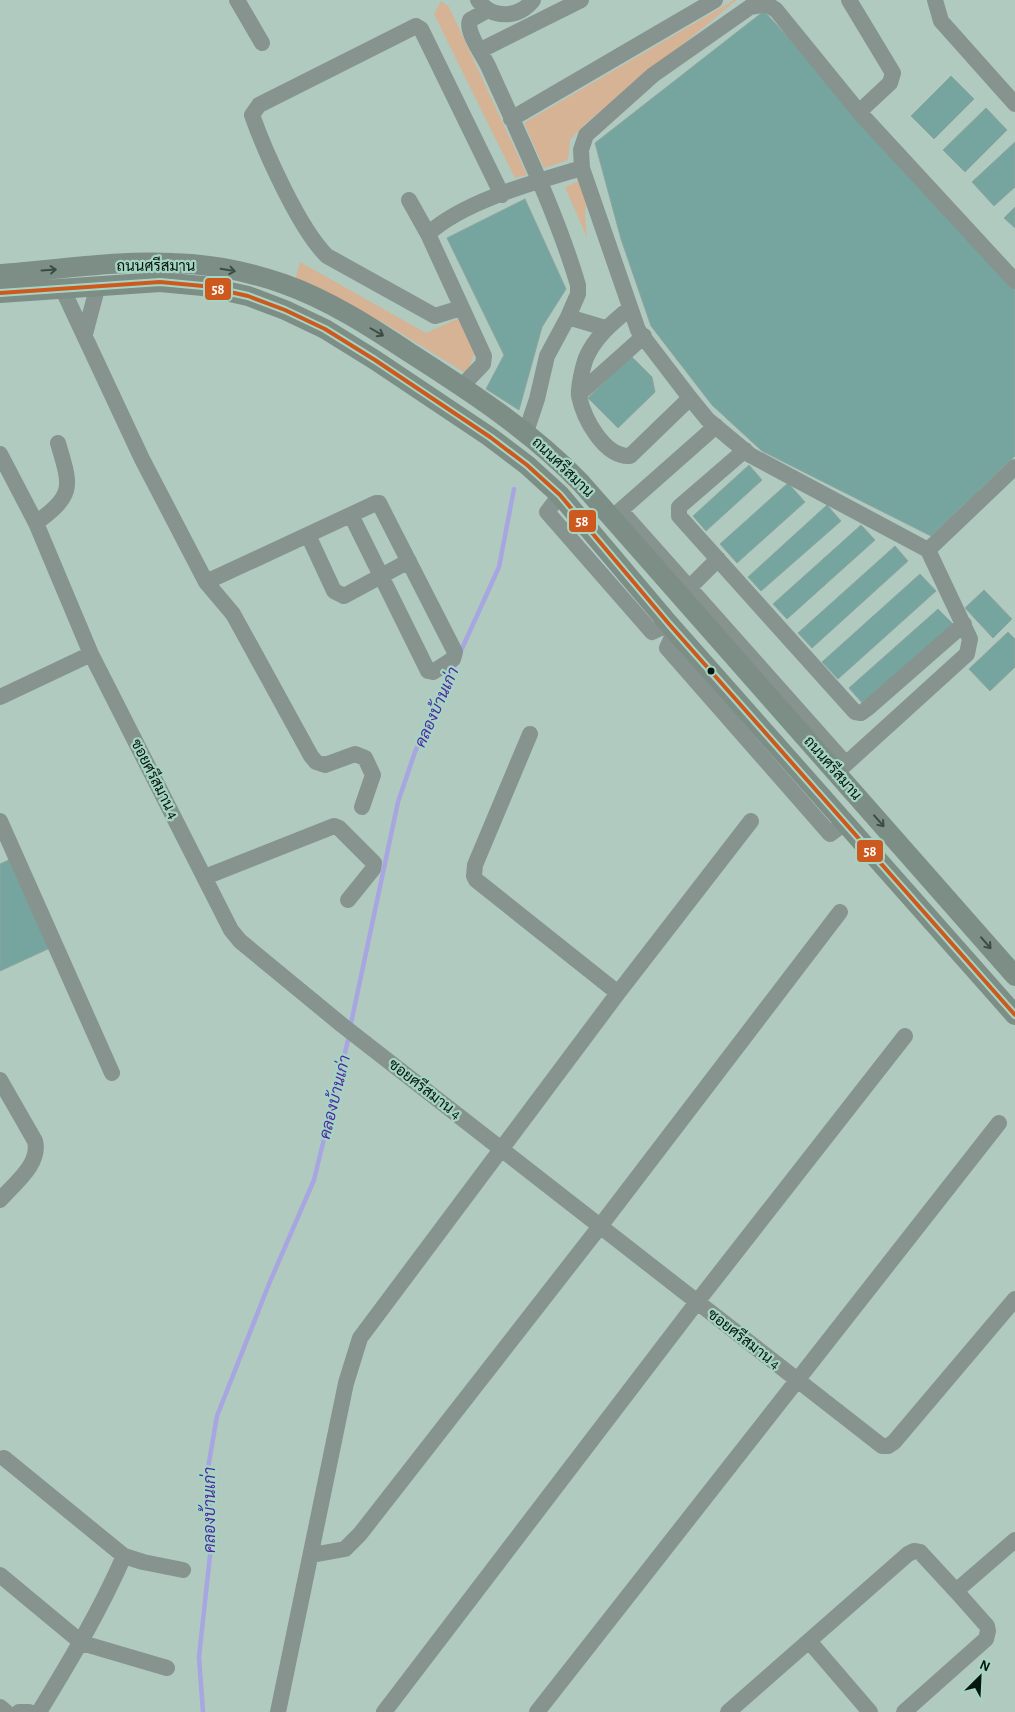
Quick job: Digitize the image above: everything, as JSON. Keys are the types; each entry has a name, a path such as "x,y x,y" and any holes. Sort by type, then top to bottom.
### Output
{"main road":[{"name":"ถนนศรีสมาน","path":"0,274 154,262 190,264 236,271 284,284 322,300 462,386 526,432 617,514 842,768 1015,976"},
{"name":"ถนนศรีสมาน","path":"0,293 160,282 203,286 248,296 285,310 325,329 375,360 482,432 527,465 560,495 672,627 1015,1015"}],"street":[{"path":"237,0 262,43"},
{"path":"526,432 537,399 547,356 568,317 578,294 578,285 538,181 481,50 469,33 469,24 470,20 483,5 498,14 509,15 519,12 533,0"},
{"path":"481,50 581,0"},
{"path":"511,119 715,0"},
{"path":"849,0 893,73 890,83 859,112"},
{"path":"935,0 941,21 1015,104"},
{"path":"716,426 617,514 690,587 842,768 967,654 970,639 964,624 928,550 750,455 716,426 690,398 638,330 629,309 582,168 581,150 586,136 653,75 750,7 770,2 859,112 1015,281"},
{"path":"461,308 435,316 327,256 317,246 296,209 262,145 252,115 259,105 416,26 421,29 502,195"},
{"path":"428,234 452,215 538,181 582,168"},
{"path":"409,200 428,234 485,360 462,386"},
{"path":"85,334 98,285"},
{"path":"62,288 142,459 206,582 233,614 311,756 316,762 325,766 355,754 364,758 373,775 362,808"},
{"path":"629,309 605,328 586,358 579,394 595,436 618,454 630,456 690,398"},
{"path":"568,317 605,328"},
{"path":"579,394 644,336"},
{"path":"36,523 58,507 67,489 66,472 58,443"},
{"path":"745,450 678,510 679,516 858,713 868,708 964,624"},
{"name":"ซอยศรีสมาน 4","path":"0,454 36,523 92,654 235,936 342,1025 601,1225 875,1442 888,1446 894,1442 1015,1299"},
{"path":"928,550 1015,467"},
{"path":"206,582 376,503 382,505 455,652 453,659 433,672 428,672 351,515"},
{"path":"308,535 334,591 338,595 344,596 409,561"},
{"path":"690,587 718,559"},
{"path":"0,697 92,654"},
{"path":"530,734 475,865 474,876 476,880 618,993"},
{"path":"278,1712 312,1555 346,1383 360,1338 618,993 751,821"},
{"path":"0,822 112,1073"},
{"path":"205,877 334,826 374,863 373,869 348,900"},
{"path":"312,1555 346,1549 360,1534 601,1225 840,912"},
{"path":"384,1712 697,1302 905,1036"},
{"path":"0,1080 31,1133 38,1150 34,1161 0,1200"},
{"path":"537,1712 999,1123"},
{"path":"4,1458 124,1556 183,1570"},
{"path":"956,1591 1015,1540"},
{"path":"728,1712 914,1551 920,1552 987,1626 988,1631 986,1639 904,1712"},
{"path":"39,1712 82,1642 124,1556"},
{"path":"0,1575 82,1642 167,1668"},
{"path":"809,1641 870,1712"},
{"path":"0,1707 6,1712"},
{"path":"19,1712 29,1712"}],"shaded area":[{"path":"734,0 737,0 586,123 570,140 568,160 544,168 524,123"},
{"path":"441,1 449,7 527,175 515,178 434,14"},
{"path":"581,180 587,191 585,217 587,238 565,187"},
{"path":"300,262 426,333 459,318 475,352 467,374 381,321 354,312 295,281"}],"building":[{"path":"764,11 1015,285 1015,456 931,536 762,451 712,405 651,326 621,239 595,143"},
{"path":"951,76 974,99 934,139 911,116"},
{"path":"986,108 1007,130 965,172 943,150"},
{"path":"1015,142 1015,187 994,206 972,182"},
{"path":"525,199 566,289 542,327 519,410 486,389 504,355 447,238"},
{"path":"1015,207 1015,228 1004,218"},
{"path":"631,356 652,377 655,392 618,428 588,398"},
{"path":"749,465 762,480 706,531 693,516"},
{"path":"788,483 805,502 737,563 720,544"},
{"path":"827,505 841,521 761,591 748,577"},
{"path":"861,525 875,540 787,619 773,604"},
{"path":"895,546 908,561 812,648 798,633"},
{"path":"920,574 936,591 838,679 822,662"},
{"path":"984,590 1012,619 993,638 965,608"},
{"path":"938,609 953,624 864,705 849,688"},
{"path":"1008,632 1015,639 1015,667 990,691 969,669"},
{"path":"9,860 50,948 0,971 0,864"}],"waterway":[{"name":"คลองบ้านเก่า","path":"460,653 499,567 514,489"},
{"name":"คลองบ้านเก่า","path":"350,1028 398,802 415,752 455,665"},
{"name":"คลองบ้านเก่า","path":"203,1712 199,1657 211,1546 208,1468 217,1416 269,1284 314,1180 349,1036"}],"transit line":[{"name":"58","path":"0,293 160,282 203,286 248,296 285,310 325,329 490,437 527,465 560,495 669,624 1015,1015"}]}
